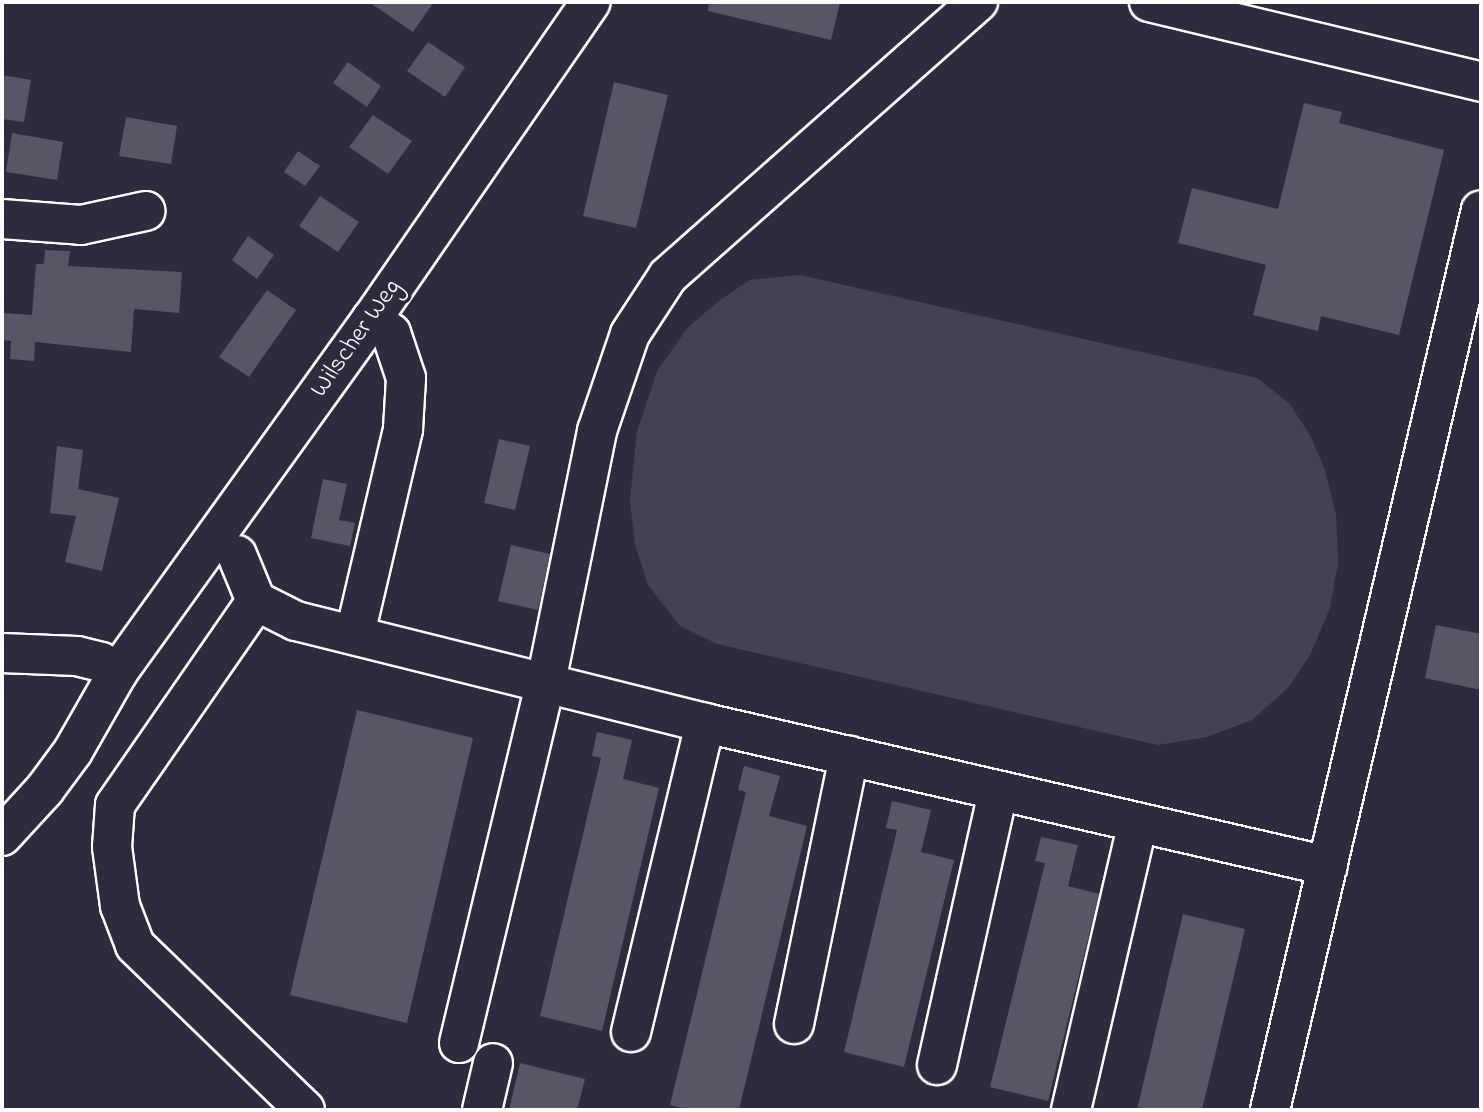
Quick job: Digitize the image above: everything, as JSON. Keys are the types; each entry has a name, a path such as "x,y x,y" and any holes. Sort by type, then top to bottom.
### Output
{"street":[{"name":"Wilscher Weg","path":"2,836 45,789 73,751 118,672 372,319 591,2"},
{"path":"459,1043 546,682 597,431 636,325 668,276 978,2"},
{"path":"1149,2 1481,82"},
{"path":"1270,1110 1481,210"},
{"path":"2,219 81,225 145,211"},
{"path":"355,634 403,429 406,378 391,333 372,319"},
{"path":"237,555 256,601 296,621 705,723 1328,866"},
{"path":"256,601 115,805 112,847 120,906 135,945 305,1110"},
{"path":"2,653 77,656 101,662 118,672"},
{"name":"Wilscher Weg","path":"2,827 27,778 55,740 118,672"},
{"path":"631,1032 705,723"},
{"path":"794,1024 849,756"},
{"path":"937,1065 998,791"},
{"path":"1071,1110 1138,823"},
{"path":"482,1110 493,1063"}],"shaded area":[{"path":"800,275 1257,378 1289,403 1310,435 1325,470 1336,514 1338,563 1330,608 1311,653 1289,687 1252,720 1207,737 1158,745 717,644 680,626 648,585 635,545 630,500 637,432 657,371 688,327 720,300 750,280"}],"building":[{"path":"369,2 434,2 413,32"},
{"path":"709,2 840,2 831,40 708,11"},
{"path":"428,42 465,67 445,97 407,71"},
{"path":"348,62 381,86 367,107 333,83"},
{"path":"2,75 31,80 24,122 2,119"},
{"path":"614,82 668,95 636,228 583,216"},
{"path":"1304,103 1342,112 1339,123 1444,150 1399,335 1321,316 1318,331 1253,315 1266,265 1178,243 1192,188 1278,209"},
{"path":"373,115 412,141 388,174 349,147"},
{"path":"126,117 177,126 171,164 119,156"},
{"path":"12,133 63,142 57,180 6,172"},
{"path":"298,151 320,166 305,186 284,172"},
{"path":"320,196 359,222 338,252 299,226"},
{"path":"248,236 274,255 257,279 232,260"},
{"path":"45,250 70,251 68,266 182,272 179,313 134,309 131,352 35,342 34,361 10,359 11,341 2,340 2,313 32,315 36,264 44,264"},
{"path":"267,290 296,310 249,377 219,357"},
{"path":"499,439 530,446 515,510 484,503"},
{"path":"57,446 83,450 78,489 119,498 102,571 65,562 76,516 50,513"},
{"path":"323,479 347,484 339,520 355,523 350,546 311,538"},
{"path":"511,545 550,554 538,610 498,601"},
{"path":"1436,625 1481,634 1481,690 1425,678"},
{"path":"357,710 473,738 407,1023 290,995"},
{"path":"597,732 632,740 623,779 659,788 602,1031 540,1016 601,758 592,756"},
{"path":"744,766 780,776 769,816 807,826 739,1110 691,1110 670,1105 746,792 738,790"},
{"path":"892,801 931,810 921,852 954,860 904,1067 844,1052 897,830 886,828"},
{"path":"1041,837 1078,845 1068,886 1099,894 1048,1101 990,1087 1045,863 1035,861"},
{"path":"1183,914 1245,929 1202,1110 1137,1110"},
{"path":"520,1063 585,1079 577,1110 509,1110"}]}
